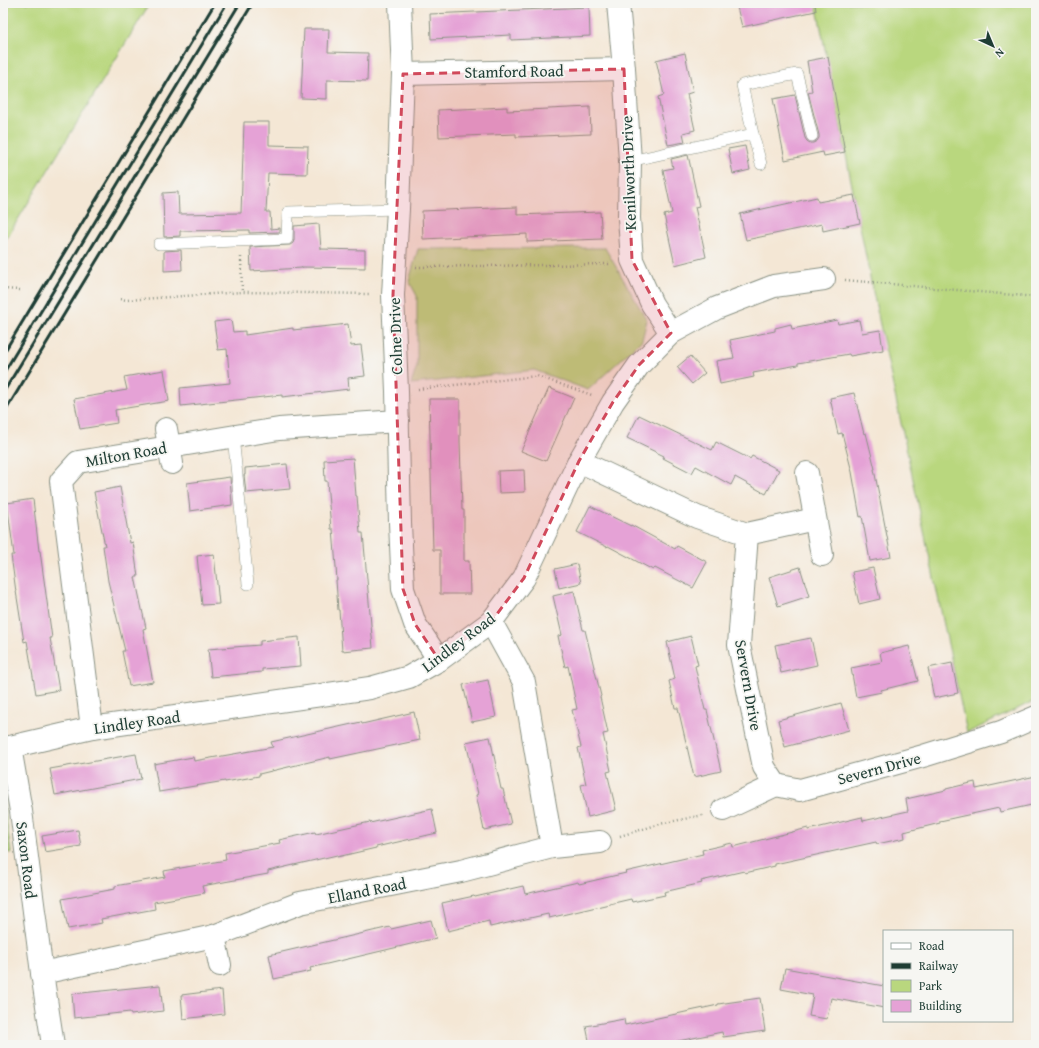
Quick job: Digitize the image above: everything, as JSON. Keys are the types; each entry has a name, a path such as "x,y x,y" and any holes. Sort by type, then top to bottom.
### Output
{"street":[{"name":"Colne Drive","path":"400,3 403,74 393,295 403,589 415,624 439,660"},
{"name":"Kenilworth Drive","path":"618,3 630,161 629,218 632,260 652,304 671,333"},
{"name":"Stamford Road","path":"403,74 624,68"},
{"name":"Lindley Road","path":"6,748 92,728 370,688 409,677 439,660 491,622 524,578 579,461 613,402 639,365 671,333 717,308 774,286 824,279"},
{"name":"Milton Road","path":"92,728 61,481 78,462 279,429 398,422"},
{"path":"579,461 697,517 747,534 815,519"},
{"path":"806,473 822,555"},
{"name":"Servern Drive","path":"747,534 739,645 764,767 776,785"},
{"path":"491,622 524,682 552,847"},
{"name":"Severn Drive","path":"776,785 800,790 937,752 1000,732 1036,717"},
{"name":"Saxon Road","path":"6,748 21,811 52,1045"},
{"path":"723,810 776,785"},
{"name":"Elland Road","path":"214,936 300,903 461,871 552,847 600,842"},
{"path":"42,973 214,936 220,965"}],"lane":[{"path":"761,164 742,85 797,74 812,136"},
{"path":"630,161 753,134"},
{"path":"160,244 287,239 288,212 398,209"},
{"path":"233,436 248,584"}],"path":[{"path":"240,241 242,292"},
{"path":"395,268 610,264 632,260"},
{"path":"824,279 1036,297"},
{"path":"3,289 20,290"},
{"path":"120,299 127,300 242,292 393,295"},
{"path":"397,391 537,376 613,402"},
{"path":"600,842 660,824 723,810"}],"highlighted area":[{"path":"624,69 632,260 671,333 639,365 613,402 579,461 524,578 491,622 439,660 415,624 403,589 393,295 403,74"}],"green space":[{"path":"3,3 150,3 3,244"},
{"path":"816,3 1036,3 1036,700 967,733 872,287"},
{"path":"605,248 647,320 642,340 588,390 534,370 411,384 417,366 417,296 409,281 418,249"},
{"path":"3,800 4,802 11,853 3,852"}],"building":[{"path":"736,3 815,3 816,11 742,27"},
{"path":"589,7 590,36 511,40 511,35 431,39 430,14"},
{"path":"304,29 329,29 328,52 368,53 367,81 327,80 327,99 301,98"},
{"path":"685,53 693,92 687,94 695,130 683,133 685,142 668,145 658,97 664,95 656,60"},
{"path":"828,57 845,152 824,156 823,152 785,160 773,99 795,95 805,138 810,143 817,141 819,135 808,92 812,91 807,61"},
{"path":"507,107 507,111 590,107 591,134 516,137 516,134 439,137 438,110"},
{"path":"244,122 269,122 269,145 308,146 307,174 268,173 266,212 270,212 271,229 280,228 280,232 249,233 249,230 180,231 180,236 164,237 163,193 178,192 179,214 241,213"},
{"path":"745,146 750,170 733,174 728,149"},
{"path":"688,155 699,206 695,207 706,257 675,265 664,215 672,213 663,170 673,168 671,159"},
{"path":"854,195 860,223 823,231 822,224 746,240 740,214 817,197 818,202"},
{"path":"517,207 517,215 600,212 602,239 527,242 527,234 423,239 422,211"},
{"path":"319,224 321,249 365,250 365,268 302,267 251,271 250,247 290,245 294,240 294,226"},
{"path":"181,250 182,270 164,271 164,251"},
{"path":"231,320 233,332 245,331 245,335 293,328 293,330 348,324 351,346 361,345 365,376 348,378 349,389 282,397 282,395 181,406 180,388 230,383 227,349 218,350 214,322"},
{"path":"837,320 838,324 859,320 862,333 880,330 883,350 798,363 798,365 753,373 754,377 720,384 716,361 734,358 730,340 775,331 775,328 791,324 792,329"},
{"path":"690,356 705,373 692,384 677,367"},
{"path":"164,370 169,401 115,410 117,423 80,429 74,399 127,390 124,377"},
{"path":"549,388 574,398 546,461 521,451"},
{"path":"854,393 864,434 866,433 875,469 891,557 870,561 852,472 842,433 838,434 830,398"},
{"path":"429,399 460,399 462,510 464,510 464,561 469,561 470,594 440,594 440,550 433,550"},
{"path":"639,415 712,450 716,442 750,459 752,456 779,470 766,494 735,477 731,485 696,466 692,473 663,458 664,456 627,438"},
{"path":"353,458 360,533 363,533 373,648 342,651 333,529 331,529 324,460"},
{"path":"287,464 290,489 246,493 244,475 245,468"},
{"path":"524,470 525,492 499,493 498,471"},
{"path":"230,477 232,505 190,511 187,483"},
{"path":"120,487 130,543 133,542 138,577 135,577 146,628 143,629 153,682 129,686 122,651 125,651 108,581 103,546 105,546 94,492"},
{"path":"33,499 52,638 50,638 59,690 36,694 27,641 24,642 16,592 11,555 14,555 7,503"},
{"path":"590,506 631,525 675,549 677,546 707,562 693,588 655,568 653,570 608,546 607,547 577,532"},
{"path":"214,554 219,604 202,605 197,556"},
{"path":"577,564 581,583 559,588 555,569"},
{"path":"800,567 809,596 778,606 769,577"},
{"path":"873,568 880,599 859,604 852,572"},
{"path":"574,591 601,696 608,733 603,734 611,771 607,772 616,810 588,817 581,785 586,784 578,748 581,747 572,710 577,709 568,666 565,667 558,636 562,635 553,596"},
{"path":"691,636 698,665 695,666 721,771 694,777 678,708 675,708 669,681 675,679 667,642"},
{"path":"299,637 301,666 262,669 262,672 211,677 208,649 260,645 260,641"},
{"path":"811,638 817,665 781,673 775,645"},
{"path":"909,646 918,681 881,690 882,692 856,697 851,668 882,662 880,653"},
{"path":"952,663 958,693 934,698 928,668"},
{"path":"488,680 496,717 472,722 463,685"},
{"path":"841,703 849,730 785,747 778,720"},
{"path":"414,712 420,740 330,759 330,757 259,774 259,776 159,792 154,764 193,757 194,761 273,747 271,742"},
{"path":"490,737 501,789 503,789 511,824 484,830 476,795 478,794 466,742"},
{"path":"136,754 141,779 55,795 50,769"},
{"path":"1036,776 1036,804 1000,812 999,808 940,821 940,823 904,832 905,838 877,844 876,842 775,864 775,866 745,873 744,871 701,881 702,883 664,892 665,895 632,902 631,899 549,918 548,914 490,927 489,921 448,931 442,903 523,886 525,894 578,882 579,884 703,854 702,850 732,843 733,847 808,828 808,830 862,817 863,821 908,811 906,799 975,782 976,789"},
{"path":"432,809 437,833 337,857 337,855 268,871 268,874 202,886 204,893 154,902 155,909 101,919 102,923 68,929 62,899 115,889 115,886 165,877 164,871 226,860 225,853 280,843 279,840 315,832 316,834"},
{"path":"78,830 81,846 45,852 42,836"},
{"path":"431,920 436,938 310,968 311,971 274,979 269,955 390,927 391,929"},
{"path":"785,968 883,986 883,1008 831,998 827,1019 809,1016 813,995 781,989"},
{"path":"160,985 163,1011 131,1015 130,1012 74,1018 72,994"},
{"path":"222,990 224,1014 183,1019 181,995"},
{"path":"760,998 765,1031 723,1037 722,1032 659,1045 590,1045 586,1026 624,1019 625,1025 718,1004"}],"railway":[{"path":"3,354 215,3"},
{"path":"3,374 227,3"},
{"path":"3,393 240,3"},
{"path":"3,415 253,3"}]}
